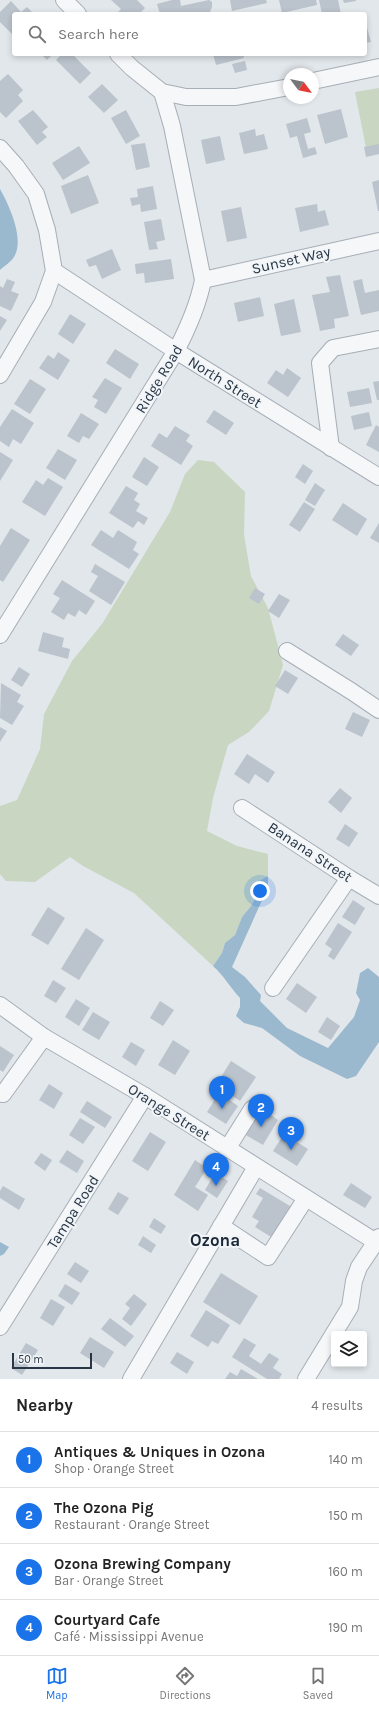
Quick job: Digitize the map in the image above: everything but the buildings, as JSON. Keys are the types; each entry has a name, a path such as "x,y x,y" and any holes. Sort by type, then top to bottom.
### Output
{"street":[{"path":"64,0 76,12"},
{"path":"120,56 132,68 162,92 186,96 229,97 283,88"},
{"path":"319,80 379,67"},
{"name":"Ridge Road","path":"0,635 176,351 191,322 199,301 203,280 172,126 162,92"},
{"path":"0,148 16,166 36,194 47,230 54,271 43,302 0,375"},
{"name":"Sunset Way","path":"203,280 379,241"},
{"name":"North Street","path":"54,271 176,351 379,477"},
{"path":"331,448 320,363 333,348 379,339"},
{"path":"287,652 379,710"},
{"name":"Banana Street","path":"242,808 379,896"},
{"path":"273,988 349,878"},
{"name":"Orange Street","path":"0,1005 44,1037 145,1096 227,1149 378,1241"},
{"path":"3,1094 44,1037"},
{"name":"Tampa Road","path":"0,1327 145,1096"},
{"path":"227,1149 252,1109 261,1105"},
{"path":"131,1379 256,1167"},
{"path":"221,1226 268,1257 306,1198"},
{"path":"306,1379 350,1307 354,1281 359,1267 378,1241"}],"green space":[{"path":"379,88 379,151 367,153 355,92"},
{"path":"198,460 214,462 245,492 244,535 251,576 268,608 283,665 269,711 249,732 228,745 213,798 207,831 237,846 268,854 268,876 257,882 258,892 251,906 242,917 235,935 225,943 222,953 213,966 134,893 83,866 70,857 35,882 6,881 0,874 0,806 17,800 40,749 44,714 72,661 102,624 170,512 185,474"}],"water":[{"path":"0,189 8,204 17,232 18,241 17,250 14,257 0,270"},
{"path":"268,876 268,887 232,967 245,977 261,995 260,1001 287,1028 328,1048 354,1017 360,1000 356,993 360,973 368,968 379,977 379,1042 356,1076 347,1079 300,1056 262,1028 244,1023 236,1016 240,1007 240,998 213,966 222,953 225,943 235,935 242,917 251,906 258,893 257,882"},
{"path":"0,1242 9,1247 4,1254 0,1256"}],"place":[{"name":"Antiques & Uniques in Ozona","path":"222,1109"},
{"name":"The Ozona Pig","path":"261,1127"},
{"name":"Ozona Brewing Company","path":"291,1150"},
{"name":"Courtyard Cafe","path":"216,1186"}],"district":[{"name":"Ozona","path":"215,1240"}]}
